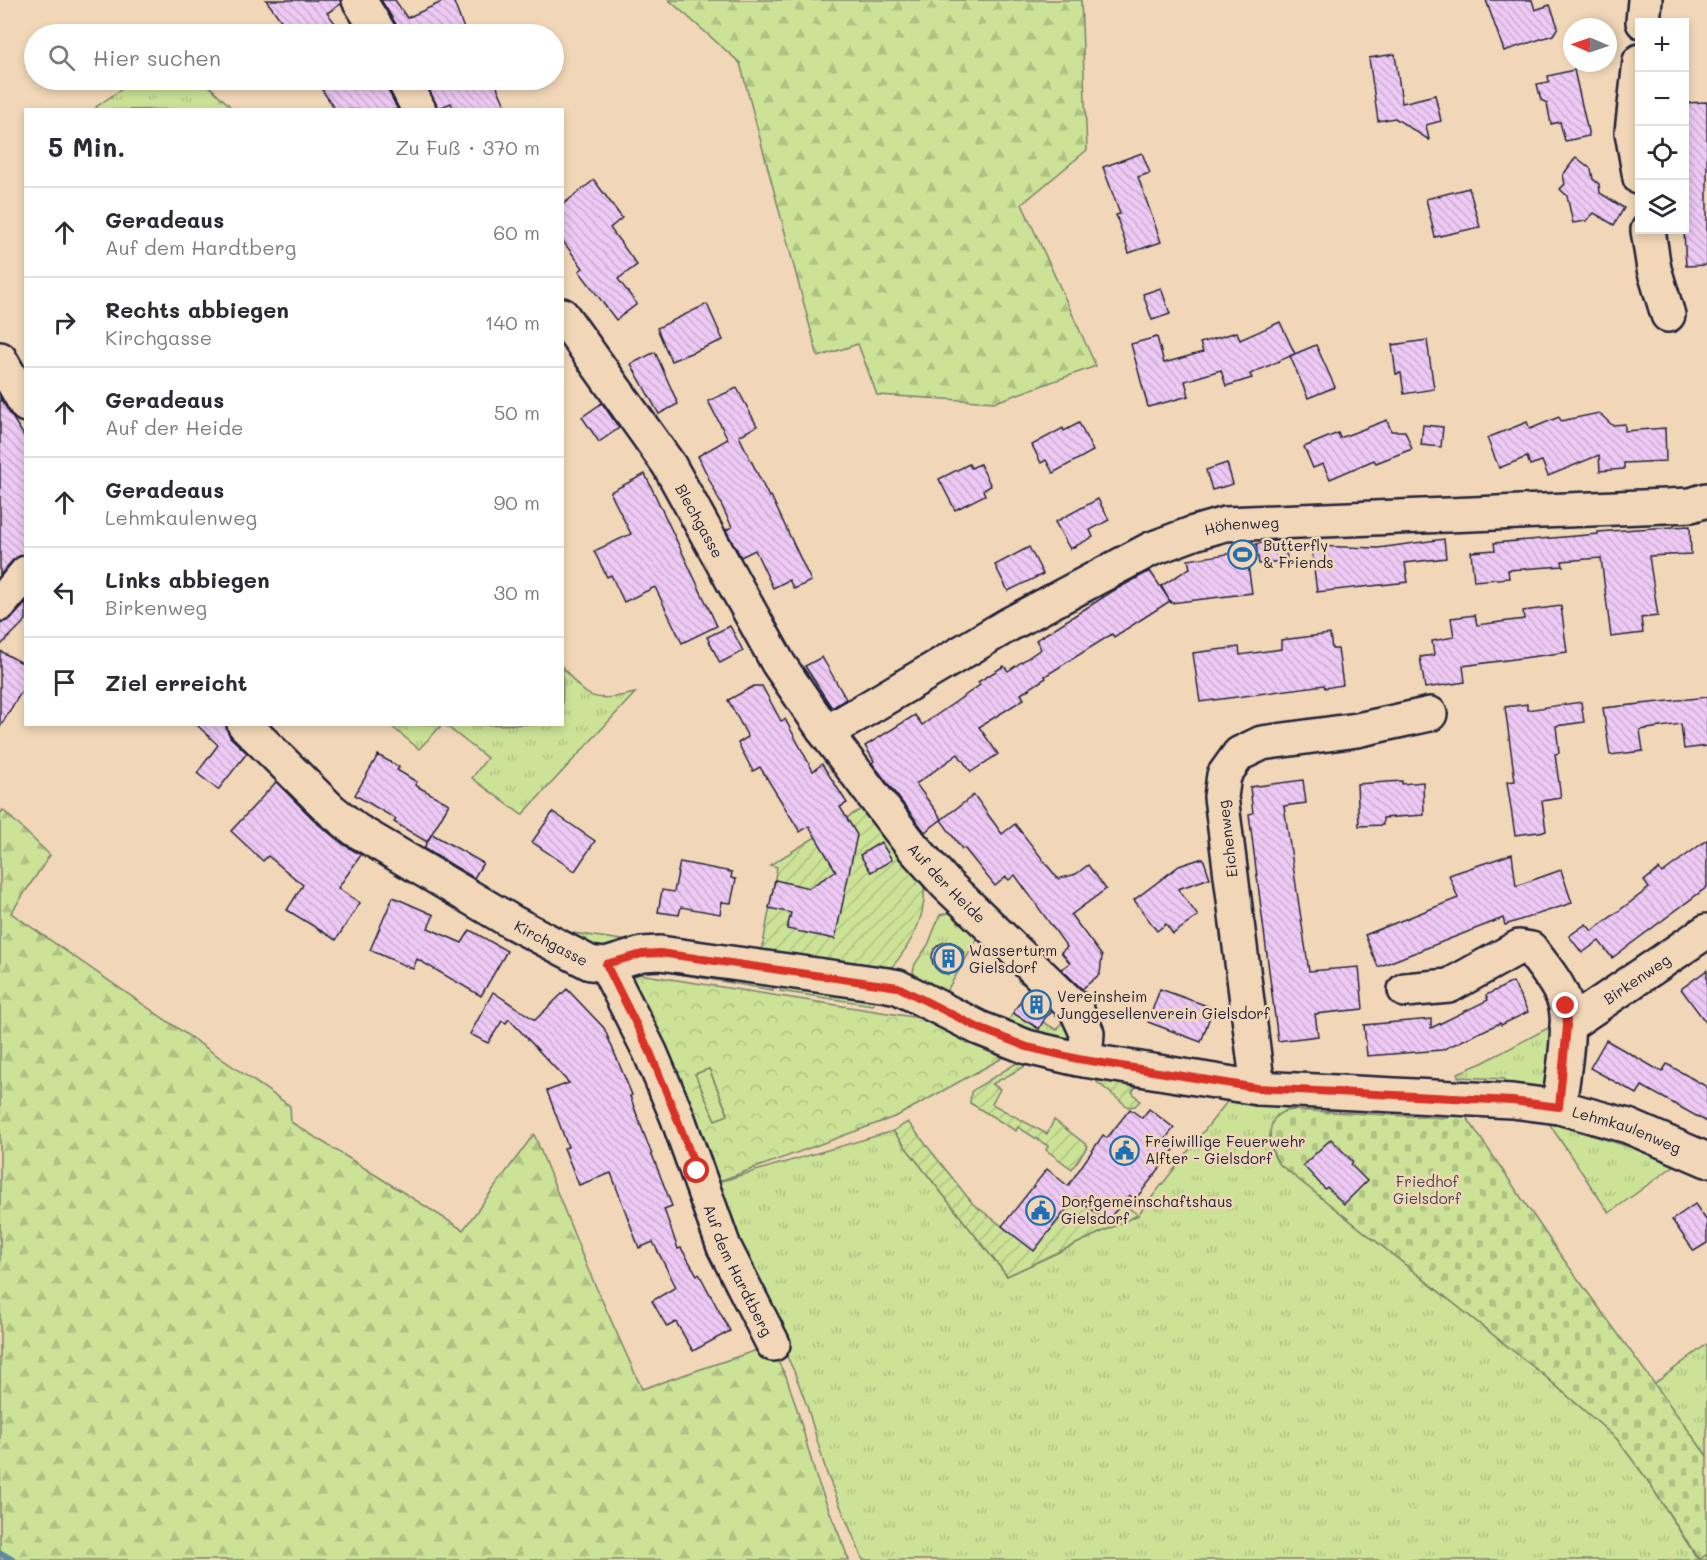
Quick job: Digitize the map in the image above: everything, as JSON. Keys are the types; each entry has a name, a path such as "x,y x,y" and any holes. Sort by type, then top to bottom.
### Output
{"street":[{"path":"359,0 374,24"},
{"path":"1643,18 1645,0"},
{"path":"1635,149 1632,132 1639,72"},
{"path":"409,90 418,108"},
{"path":"1649,234 1654,269 1668,315"},
{"name":"Blechgasse","path":"564,318 669,465 778,663 826,733"},
{"path":"0,359 24,401"},
{"name":"Höhenweg","path":"826,733 1008,625 1151,549 1225,524 1679,506 1707,500"},
{"path":"0,604 24,575"},
{"name":"Eichenweg","path":"1257,1088 1221,797 1224,775 1239,754 1262,743 1358,730 1430,714"},
{"name":"Kirchgasse","path":"246,726 331,810 356,830 512,922 590,963 606,964 642,954 660,953 898,987 979,1028 1027,1047 1086,1060"},
{"name":"Auf der Heide","path":"826,733 932,870 1076,1010 1087,1033 1086,1060"},
{"name":"Birkenweg","path":"1567,1026 1707,931"},
{"path":"1405,990 1449,986 1519,947 1531,949 1560,990 1566,1006 1567,1026 1559,1107"},
{"name":"Auf dem Hardtberg","path":"606,964 650,1052 724,1247 773,1344"},
{"path":"1086,1060 1257,1088"},
{"name":"Lehmkaulenweg","path":"1257,1088 1512,1101 1559,1107 1628,1126 1707,1160"}],"green space":[{"path":"669,0 1081,0 1087,150 1022,204 1096,366 996,402 877,395 858,344 818,357 740,63"},
{"path":"121,90 213,90 232,108 97,108"},
{"path":"564,668 579,687 593,696 610,698 635,693 522,815 472,778 487,758 446,726 564,726"},
{"path":"391,726 441,726 419,749"},
{"path":"866,806 923,879 924,905 921,918 903,952 887,973 761,955 777,867 770,865"},
{"path":"3,810 50,855 11,913 290,1106 291,1122 463,1230 534,1134 587,1267 642,1389 769,1346 786,1376 816,1477 849,1560 0,1560 0,814"},
{"path":"953,912 980,935 946,992 919,979 913,972 915,964 928,945 940,915"},
{"path":"566,932 636,942 606,953"},
{"path":"669,964 774,979 773,990 667,972"},
{"path":"1024,971 1066,1009 1071,1037 1066,1040 1006,1026 1013,1013 1039,1029 1043,1022 1057,1030 1065,1017 1051,1008 1054,1002 1018,981"},
{"path":"632,973 932,1020 1008,1055 897,1116 714,1183 622,977","holes":["709,1069 728,1114 695,1074"]},
{"path":"782,980 879,994 873,1005 780,991"},
{"path":"1550,1027 1557,1028 1548,1088 1503,1086 1504,1079 1458,1077 1458,1073"},
{"path":"1023,1059 1033,1062 992,1084 1000,1089 992,1104 1047,1134 1054,1120 1088,1146 1072,1169 1046,1150 1048,1146 1018,1127 1016,1131 970,1103 971,1092"},
{"path":"709,1069 728,1115 715,1120 695,1074"},
{"path":"1094,1076 1138,1084 1132,1092 1140,1101 1135,1106 1128,1107 1097,1082"},
{"path":"1230,1098 1273,1104 1293,1110 1284,1111 1274,1124 1270,1135 1271,1148 1278,1163 1546,1377 1617,1439 1646,1478 1698,1560 863,1560 827,1474 794,1371 714,1183 893,1131 1007,1276 1138,1215"},
{"name":"Friedhof Gielsdorf","path":"1293,1110 1447,1118 1456,1112 1463,1112 1559,1253 1707,1456 1707,1554 1699,1560 1646,1478 1617,1439 1546,1377 1278,1163 1272,1147 1270,1130 1277,1116"},
{"path":"908,1122 973,1204 1034,1250 1078,1194 1085,1204 1107,1221 1122,1203 1138,1215 1007,1276 893,1131"},
{"path":"1548,1122 1633,1148 1675,1165 1609,1213"},
{"path":"1707,1344 1707,1456 1654,1384"},
{"path":"1707,1554 1707,1560 1698,1560"}],"building":[{"path":"266,0 340,0 341,4 327,13 336,24 284,24"},
{"path":"381,0 395,0 407,18 446,0 453,0 462,24 396,24"},
{"path":"1486,0 1532,0 1535,10 1550,5 1558,27 1553,35 1504,51"},
{"path":"1395,54 1402,103 1435,95 1441,121 1426,125 1429,140 1395,118 1378,121 1369,58"},
{"path":"1574,72 1589,136 1565,141 1560,122 1551,124 1547,103 1541,100 1537,84 1549,82 1548,76"},
{"path":"322,90 388,90 397,108 335,108"},
{"path":"429,90 498,90 506,108 453,108 451,103 437,108"},
{"path":"1707,102 1707,265 1686,266 1684,234 1689,234 1689,103"},
{"path":"1142,153 1150,173 1138,177 1161,242 1129,253 1116,215 1120,214 1103,167"},
{"path":"1576,157 1591,169 1593,179 1599,184 1600,193 1624,208 1614,225 1594,213 1586,221 1573,223 1567,196 1560,189 1565,184 1563,175"},
{"path":"594,180 622,218 610,228 637,265 618,279 637,304 616,320 579,271 583,268 564,243 564,203"},
{"path":"1469,188 1480,227 1435,237 1426,199"},
{"path":"1161,288 1170,314 1152,320 1143,294"},
{"path":"707,304 723,340 671,361 657,328"},
{"path":"1280,322 1295,354 1250,374 1252,378 1226,386 1221,370 1185,381 1189,396 1148,407 1131,344 1157,337 1164,363 1203,352 1200,343 1237,332 1240,340"},
{"path":"1427,340 1434,389 1404,394 1401,373 1396,374 1392,345"},
{"path":"1316,345 1335,387 1308,398 1290,356"},
{"path":"655,352 678,404 659,414 631,364"},
{"path":"737,388 757,426 739,436 769,497 771,496 811,581 794,589 789,580 773,588 755,550 741,557 726,530 732,527 698,456 728,439 708,401"},
{"path":"0,398 24,436 24,555 12,561 0,575"},
{"path":"602,403 619,428 599,442 582,417"},
{"path":"1599,413 1612,425 1625,424 1625,431 1665,428 1666,461 1624,463 1624,469 1600,471 1599,455 1548,476 1542,461 1530,465 1527,457 1499,468 1487,438 1527,422 1530,429 1559,417 1561,421"},
{"path":"1387,420 1391,431 1405,431 1412,449 1376,463 1374,460 1330,479 1323,464 1313,468 1304,447 1338,433 1340,438"},
{"path":"1079,423 1093,451 1053,473 1046,460 1041,463 1032,445 1063,428 1064,431"},
{"path":"1423,425 1443,427 1441,447 1421,445"},
{"path":"1227,463 1233,484 1212,490 1206,470"},
{"path":"969,464 971,468 980,464 991,486 983,490 985,495 955,510 939,479"},
{"path":"645,474 717,626 682,643 655,587 624,602 611,575 607,577 594,551 631,534 610,492"},
{"path":"1098,499 1109,520 1090,530 1093,537 1070,549 1055,522"},
{"path":"1690,526 1691,554 1649,556 1658,616 1641,618 1643,633 1611,637 1601,558 1562,561 1563,566 1508,570 1509,578 1474,581 1471,552 1495,550 1494,543 1598,534 1598,532"},
{"path":"1444,539 1446,558 1405,563 1408,582 1317,592 1311,546 1378,548"},
{"path":"1285,540 1287,560 1259,564 1256,544"},
{"path":"1029,547 1043,574 1008,591 995,565"},
{"path":"1246,551 1252,593 1171,603 1161,586 1190,568 1188,560"},
{"path":"1150,571 1170,601 1114,637 1112,634 1045,676 1046,678 1021,694 1024,699 979,727 998,754 971,772 958,754 916,784 942,819 925,832 872,763 874,761 865,746 915,715 922,725 980,685 978,682 1004,666 1008,671 1041,649 1036,640 1113,591"},
{"path":"24,605 24,622 0,646 0,622 7,621"},
{"path":"1561,606 1567,652 1463,666 1465,682 1425,688 1420,657 1434,655 1432,641 1454,637 1451,618 1475,615 1477,625 1524,619 1523,611"},
{"path":"730,626 743,651 720,663 707,637"},
{"path":"1330,634 1332,649 1338,649 1343,685 1325,688 1324,685 1200,702 1193,653 1239,647 1240,655 1281,649 1281,640"},
{"path":"0,651 24,664 24,687 0,727"},
{"path":"822,657 846,699 832,708 805,666"},
{"path":"754,686 762,686 781,721 785,719 813,771 822,764 847,803 840,807 857,835 835,939 787,929 791,913 769,908 775,880 809,888 836,871 809,826 800,832 760,767 753,771 738,743 748,737 728,700"},
{"path":"1707,697 1707,746 1684,749 1681,724 1640,730 1643,751 1610,755 1603,708"},
{"path":"1581,702 1584,722 1556,726 1559,753 1555,754 1561,798 1542,801 1546,831 1515,835 1507,782 1515,781 1505,707 1527,704 1527,710"},
{"path":"198,726 227,726 230,737 247,753 218,790 197,773 218,745"},
{"path":"378,755 399,767 397,770 417,782 415,785 449,804 427,842 394,822 396,819 355,795"},
{"path":"1303,780 1306,803 1284,806 1309,971 1359,967 1363,1009 1315,1014 1318,1036 1278,1041 1249,814 1253,813 1250,787"},
{"path":"1402,781 1402,784 1423,782 1424,815 1383,818 1383,825 1359,826 1357,784"},
{"path":"276,782 319,825 361,855 338,888 360,903 336,940 287,910 303,885 268,856 263,861 231,831"},
{"path":"974,795 1002,834 1015,824 1058,879 1076,874 1088,865 1106,889 1071,915 1102,956 1100,974 1082,989 1061,969 1070,963 1061,952 1067,947 1015,875 1009,880 1006,877 995,886 964,848 962,849 941,820"},
{"path":"553,812 595,841 575,871 532,842"},
{"path":"432,834 483,863 474,878 424,848"},
{"path":"1707,840 1707,887 1612,958 1599,941 1582,953 1569,936 1586,924 1592,931 1649,888 1644,881 1659,869 1662,873"},
{"path":"881,842 892,860 871,872 860,855"},
{"path":"1512,854 1516,886 1561,870 1572,903 1505,925 1503,918 1378,967 1365,935 1458,898 1449,875"},
{"path":"1203,858 1210,878 1178,889 1198,916 1173,934 1166,924 1157,931 1134,900 1179,866"},
{"path":"680,862 732,872 731,878 736,879 731,903 722,902 720,914 681,907 679,915 658,912 662,890 674,892"},
{"path":"393,897 434,915 428,928 462,943 470,930 507,951 481,996 417,959 413,969 370,950"},
{"name":"Wasserturm Gielsdorf","path":"948,942 959,947 964,958 959,969 948,974 937,969 932,958 937,947"},
{"path":"1707,970 1707,1024 1681,989"},
{"path":"1513,982 1528,1012 1442,1050 1367,1056 1364,1025 1431,1019 1431,1028 1488,1000 1486,995"},
{"path":"567,989 604,1028 632,1095 630,1096 672,1206 664,1209 678,1249 681,1248 697,1275 699,1274 730,1331 693,1351 676,1322 667,1327 652,1301 676,1287 653,1242 639,1248 611,1173 579,1185 564,1148 568,1147 547,1091 569,1083 509,1019 506,1023 502,1021 488,1043 470,1034 493,992 535,1020"},
{"name":"Vereinsheim Junggesellenverein Gielsdorf","path":"1028,989 1052,1012 1045,1018 1039,1029 1013,1013"},
{"path":"1160,989 1213,1008 1201,1042 1148,1022"},
{"path":"1606,1040 1662,1072 1667,1064 1707,1087 1707,1122 1642,1086 1637,1094 1590,1068"},
{"path":"1130,1109 1142,1118 1149,1109 1174,1128 1166,1138 1177,1146 1135,1200 1129,1195 1107,1221 1076,1197 1034,1251 1002,1226 1047,1169 1068,1186 1103,1135 1107,1138"},
{"path":"1331,1139 1367,1181 1344,1204 1327,1187 1325,1189 1303,1165"},
{"path":"1695,1204 1707,1221 1707,1243 1694,1251 1672,1220"}],"waterway":[{"path":"0,1553 12,1560"}],"place":[{"name":"Butterfly & Friends","path":"1242,554"},
{"name":"Wasserturm Gielsdorf","path":"948,959"},
{"name":"Vereinsheim Junggesellenverein Gielsdorf","path":"1036,1005"},
{"name":"Freiwillige Feuerwehr Alfter - Gielsdorf","path":"1124,1150"},
{"name":"Dorfgemeinschaftshaus Gielsdorf","path":"1040,1210"}],"route":[{"path":"697,1171 650,1052 606,964 642,954 660,953 898,987 979,1028 1027,1047 1078,1059 1257,1088 1512,1101 1559,1107 1567,1026 1566,1006"}]}
